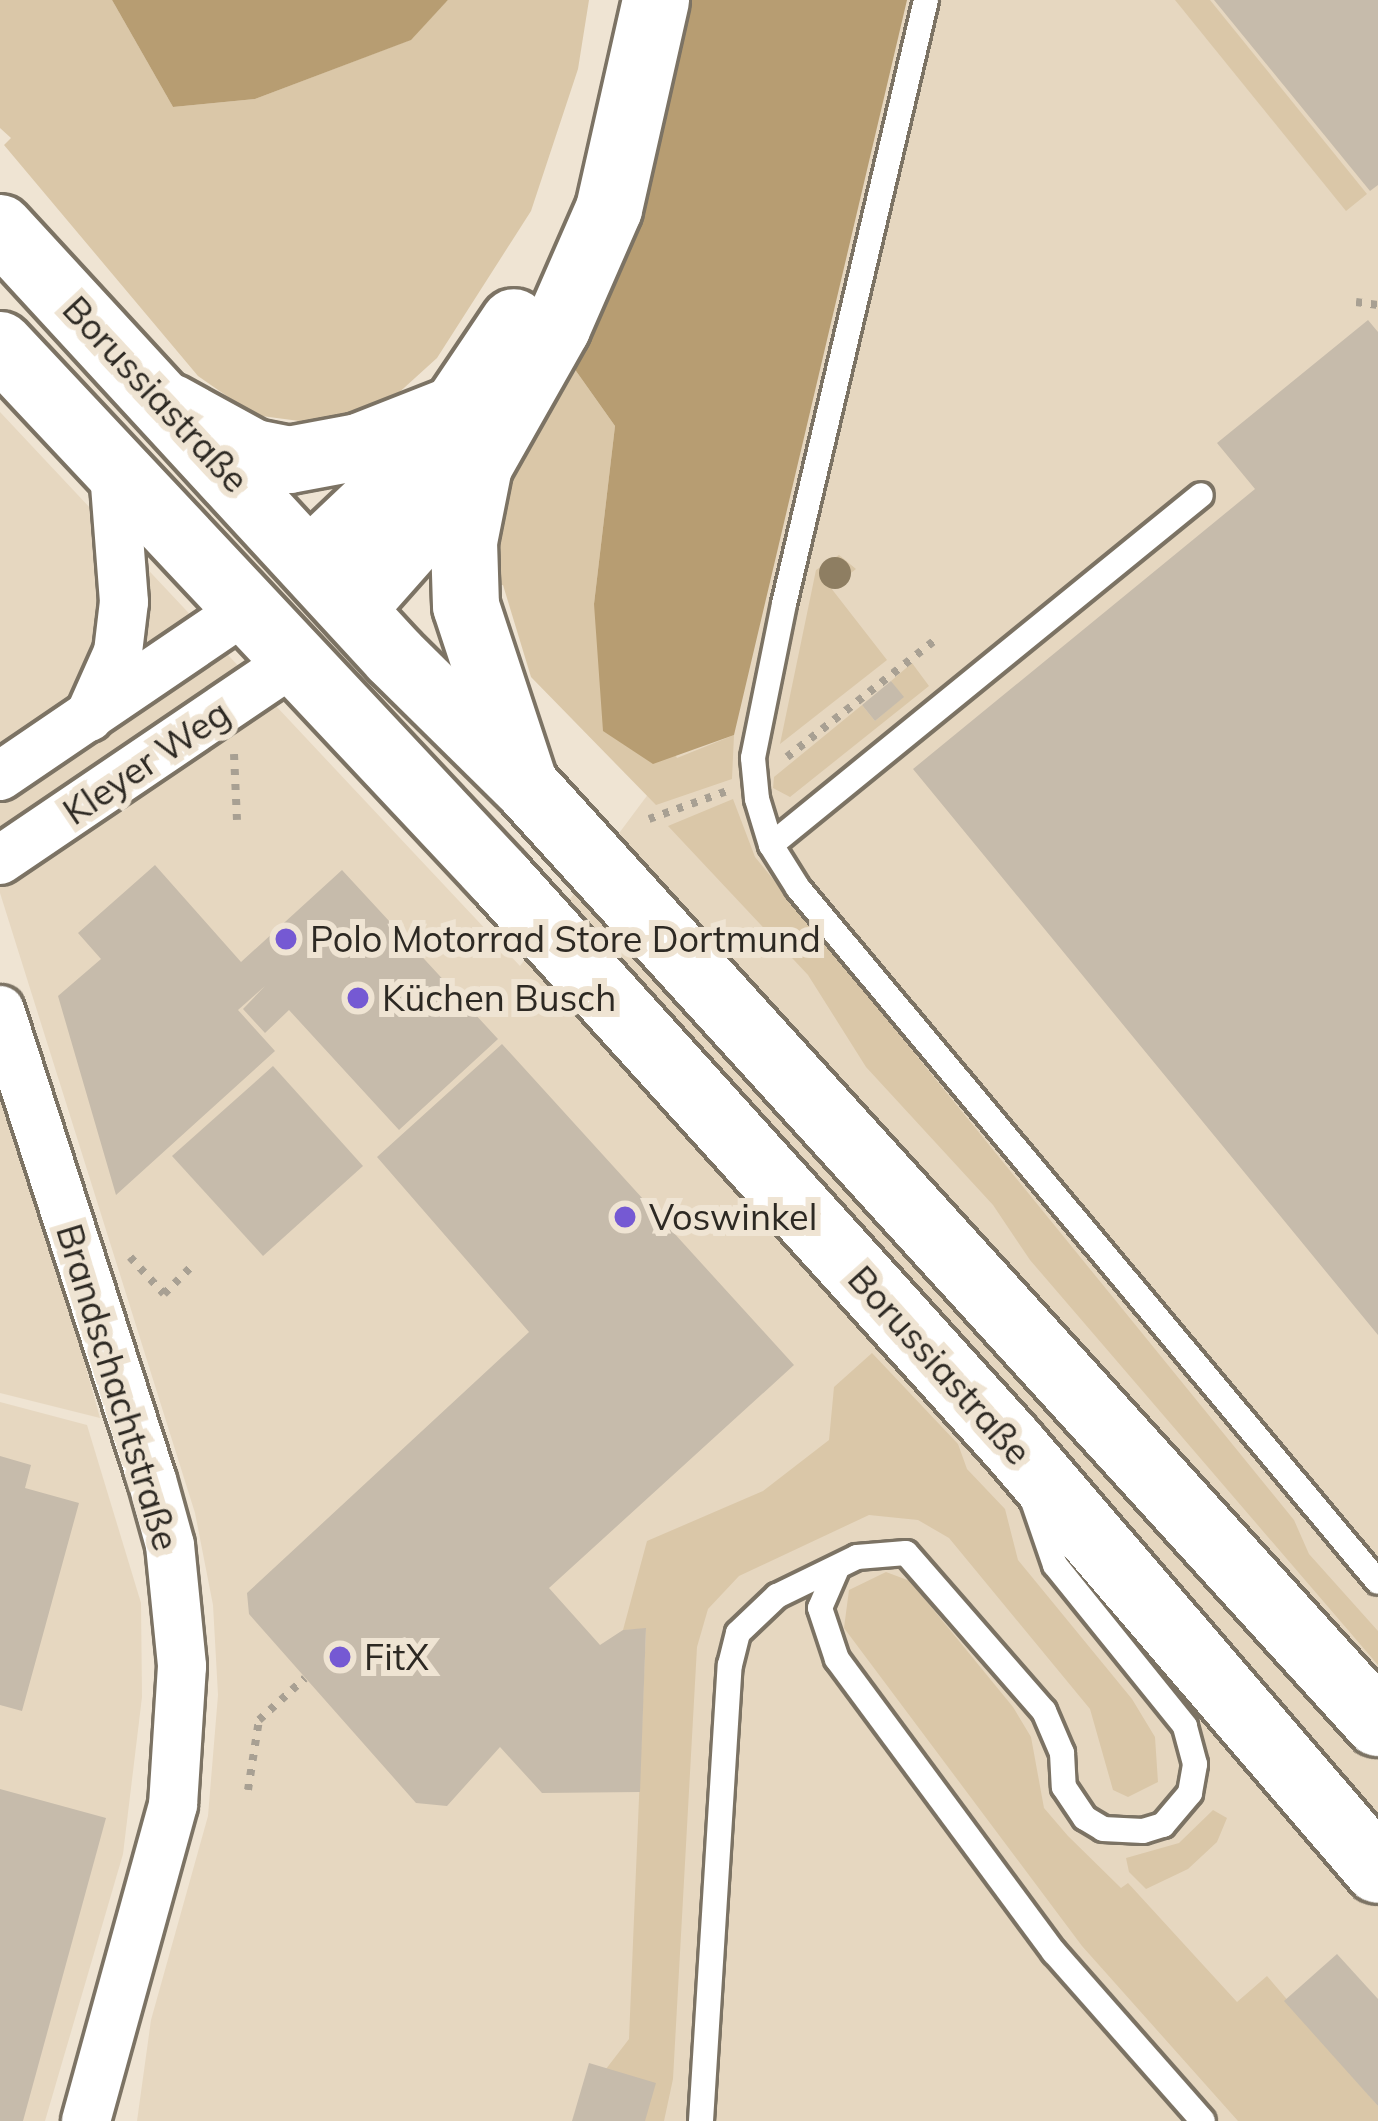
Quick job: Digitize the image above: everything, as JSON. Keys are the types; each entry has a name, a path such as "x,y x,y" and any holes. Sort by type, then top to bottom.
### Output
{"main road":[{"path":"525,785 466,606 468,437 506,338 572,200 622,0"},
{"path":"291,663 332,584 468,437 557,328 609,209 656,0"},
{"name":"Borussiastraße","path":"0,227 525,785 1378,1723"},
{"name":"Borussiastraße","path":"0,345 291,663 500,878 1013,1445 1378,1870"},
{"path":"170,406 254,453 289,460 359,446 468,437"},
{"path":"244,610 332,584"}],"street":[{"name":"Kleyer Weg","path":"89,717 118,652 124,602 114,471"},
{"name":"Kleyer Weg","path":"0,776 244,610"},
{"name":"Kleyer Weg","path":"0,860 291,663"},
{"name":"Brandschachtstraße","path":"0,1010 152,1480 170,1545 182,1666 173,1805 86,2121"}],"lane":[{"path":"926,0 757,737 757,800 771,844 798,888 1378,1582"},
{"path":"771,844 1201,495"},
{"path":"701,2121 738,1634 777,1596 877,1551 923,1564 1044,1711 1071,1805 1103,1829 1163,1825 1181,1809 1195,1775 1185,1726 1055,1564 1013,1445"},
{"path":"838,1569 820,1607 836,1659 1054,1952 1203,2121"}],"path":[{"path":"1356,302 1378,305"},
{"path":"772,769 939,637"},
{"path":"234,752 237,820"},
{"path":"650,819 733,788"},
{"path":"132,1258 164,1294 191,1267"},
{"path":"248,1790 259,1720 305,1678"}],"shaded area":[{"path":"0,0 112,0 173,107 255,99 410,40 448,0 589,0 578,69 531,211 437,358 383,407 322,424 254,415 198,376 4,145 11,138 0,128"},
{"path":"112,0 448,0 411,40 255,99 173,107"},
{"path":"673,0 907,0 734,735 653,764 603,731 594,604 615,426 564,354"},
{"path":"863,0 1378,0 1378,2121 137,2121 151,2020 208,1816 218,1695 213,1605 195,1513 0,893 0,412 520,966 649,793"},
{"path":"1175,0 1210,0 1367,194 1346,211"},
{"path":"564,354 615,426 594,604 677,758 734,735 732,779 656,805 531,677 503,585 488,586 502,473"},
{"path":"839,555 856,569 831,588 887,660 780,744 816,570"},
{"path":"912,663 929,686 790,797 773,788 774,777 862,705 875,721 903,697 891,681"},
{"path":"733,799 755,857 1294,1520 1309,1554 1378,1631 1378,1665 1030,1260 993,1205 866,1067 808,975 668,826"},
{"path":"0,1093 48,1230 100,1418 0,1393"},
{"path":"872,1353 958,1444 967,1469 1005,1509 1018,1560 1132,1699 1155,1737 1158,1782 1128,1797 1113,1790 1090,1709 949,1538 918,1520 869,1515 739,1576 708,1609 697,1647 673,2079 664,2121 645,2121 606,2069 629,2039 646,1629 623,1630 647,1541 763,1491 829,1440 834,1387"},
{"path":"0,1402 87,1425 141,1603 142,1697 123,1854 45,2121 0,2121"},
{"path":"886,1572 910,1581 1013,1707 1031,1737 1044,1808 1068,1836 1121,1888 1128,1883 1237,2002 1267,1976 1378,2106 1378,2121 1238,2121 1082,1946 844,1628 849,1590"},
{"path":"1213,1810 1227,1818 1217,1842 1188,1869 1146,1889 1129,1872 1126,1858 1179,1843"}],"building":[{"path":"1214,0 1378,0 1378,185 1370,191"},
{"path":"1368,320 1378,332 1378,1335 913,769 1255,489 1217,443"},
{"path":"891,681 904,697 875,721 862,705"},
{"path":"155,865 241,962 342,870 498,1039 399,1130 289,1010 265,1033 243,1009 265,986 238,1010 275,1051 116,1195 58,996 101,959 78,933"},
{"path":"502,1044 794,1365 549,1588 600,1645 623,1630 646,1628 640,1792 542,1793 500,1747 447,1806 416,1803 249,1614 247,1593 529,1332 377,1157"},
{"path":"273,1066 363,1166 263,1256 172,1156"},
{"path":"0,1456 31,1465 25,1488 79,1503 22,1711 0,1705"},
{"path":"0,1789 106,1818 23,2121 0,2121"},
{"path":"1337,1954 1378,1999 1378,2106 1284,2001"},
{"path":"589,2063 656,2083 645,2121 572,2121"}],"place":[{"name":"Polo Motorrad Store Dortmund","path":"286,939"},
{"name":"Küchen Busch","path":"358,998"},
{"name":"Voswinkel","path":"625,1217"},
{"name":"FitX","path":"340,1657"}]}
